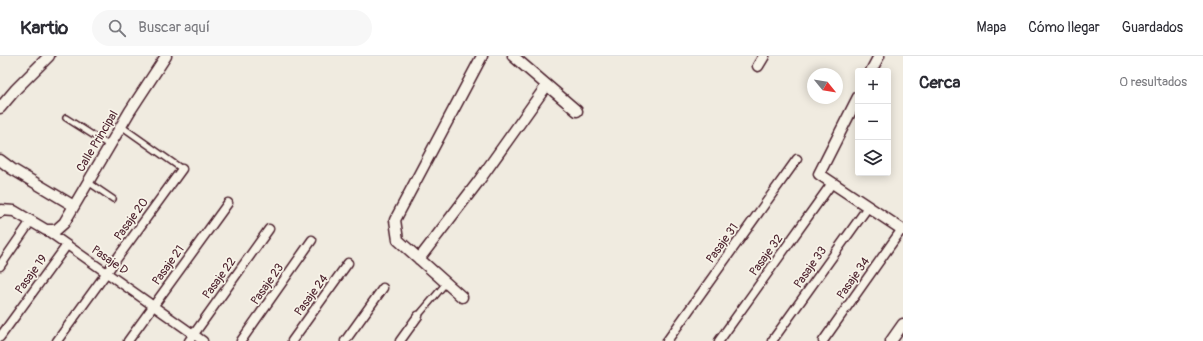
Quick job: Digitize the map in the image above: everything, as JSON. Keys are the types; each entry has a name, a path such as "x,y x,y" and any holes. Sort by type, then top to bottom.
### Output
{"street":[{"path":"0,108 16,89 49,56"},
{"name":"Calle Principal","path":"46,230 56,230 64,223 121,126 166,56"},
{"path":"462,297 398,240 395,220 482,56"},
{"path":"513,56 577,111"},
{"path":"758,66 764,56"},
{"path":"873,68 879,56"},
{"path":"419,259 478,182 547,85"},
{"path":"855,103 819,174 902,229"},
{"name":"Pasaje 31","path":"667,341 797,159"},
{"path":"0,160 12,169 74,206"},
{"name":"Pasaje 20","path":"57,341 182,169"},
{"name":"Pasaje 32","path":"719,341 832,183"},
{"name":"Pasaje 21","path":"128,341 228,203"},
{"name":"Pasaje 33","path":"772,341 868,207"},
{"name":"Pasaje D","path":"3,209 14,211 46,230 153,306 191,338 203,341"},
{"path":"0,266 31,221"},
{"name":"Pasaje 22","path":"191,338 269,229"},
{"name":"Pasaje 34","path":"823,341 902,229"},
{"name":"Pasaje 23","path":"241,341 312,240"},
{"name":"Pasaje 19","path":"0,337 67,245"},
{"name":"Pasaje 24","path":"292,341 348,263"},
{"path":"345,341 383,288"},
{"path":"400,341 418,316"},
{"path":"891,341 902,328"}],"lane":[{"path":"66,118 110,146"},
{"path":"121,126 182,169"},
{"path":"88,182 113,199"},
{"path":"418,316 446,284"}]}
